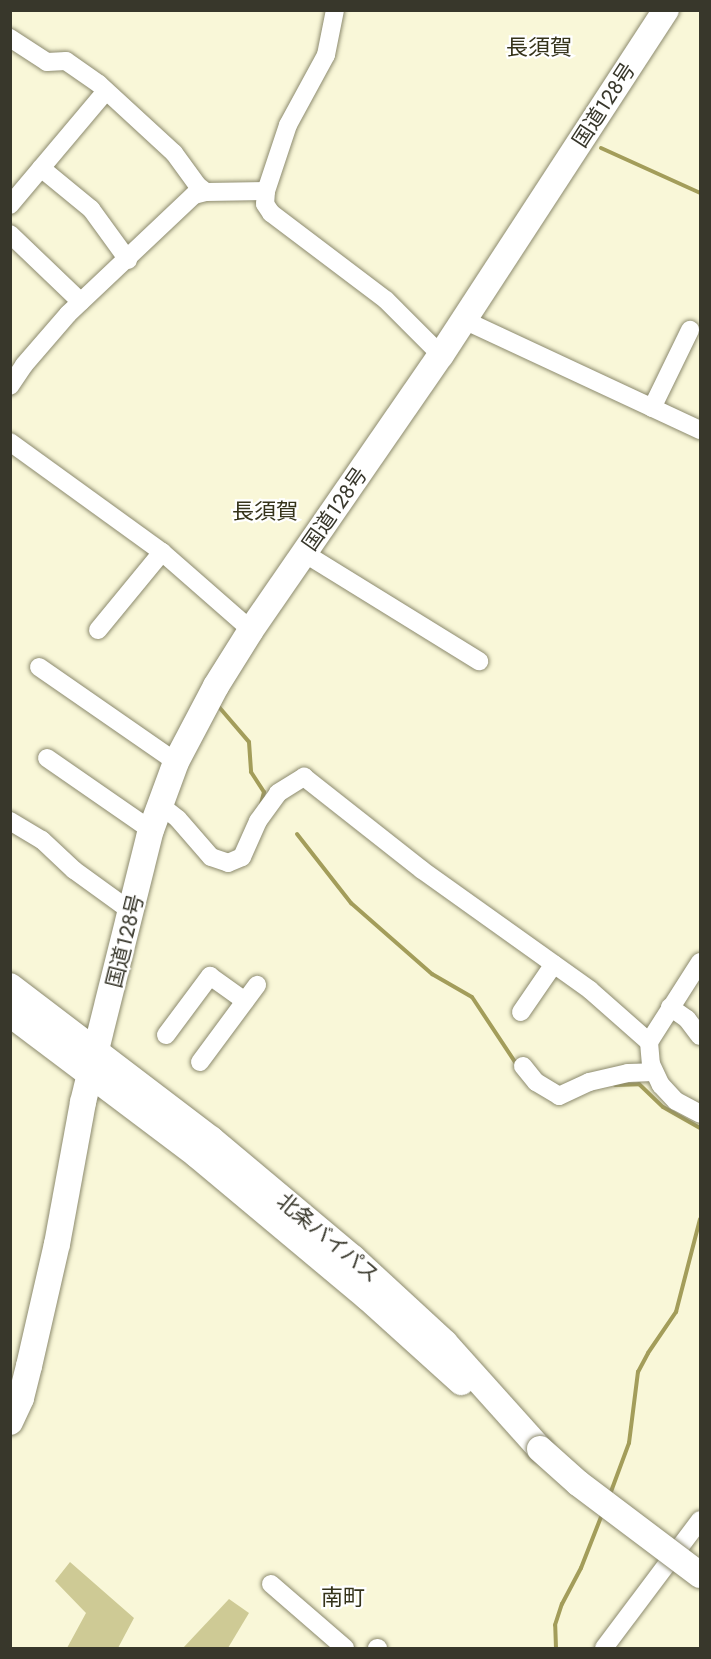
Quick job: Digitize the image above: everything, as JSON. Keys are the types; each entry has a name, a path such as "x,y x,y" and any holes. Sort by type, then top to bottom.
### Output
{"highway":[{"name":"国道128号","path":"89,1075 159,804 176,762 211,695 251,630 441,355 666,10"},
{"name":"北条バイパス","path":"10,986 220,1147 412,1310 446,1343 540,1449"},
{"name":"北条バイパス","path":"10,1014 197,1155 375,1304 479,1399 595,1496 700,1575"},
{"path":"10,1422 23,1388 57,1244 89,1075"}],"street":[{"path":"335,10 327,55 288,125 266,191 266,204 271,213 369,285 441,355"},
{"path":"10,38 47,62 66,61 106,91 174,153 197,185 206,192"},
{"path":"10,205 106,91"},
{"path":"41,168 91,209 128,260"},
{"path":"10,386 24,365 81,302 128,260 194,195 206,192 266,191"},
{"path":"10,234 81,302"},
{"path":"464,320 700,430"},
{"path":"652,408 690,330"},
{"path":"10,442 162,552 251,630"},
{"path":"98,630 162,552"},
{"path":"303,554 479,661"},
{"path":"39,667 176,762"},
{"path":"47,758 151,830"},
{"path":"159,804 178,819 211,857 228,863 242,857 258,821 278,793 304,777 422,870 590,990 649,1042"},
{"path":"10,821 42,840 74,870 132,912"},
{"path":"700,962 649,1042 653,1072 676,1101 700,1114"},
{"path":"521,1012 554,964"},
{"path":"166,1035 210,976 245,1001"},
{"path":"200,1062 257,985"},
{"path":"670,1007 687,1019 700,1036"},
{"path":"523,1065 536,1082 558,1096 589,1082 628,1073 653,1072"},
{"path":"611,1646 700,1520"},
{"path":"271,1584 345,1648"}],"shaded area":[{"path":"70,1562 134,1618 118,1648 67,1648 86,1613 55,1581"},
{"path":"229,1599 249,1613 228,1648 183,1648"}],"waterway":[{"path":"601,148 700,193"},
{"path":"219,707 249,742 251,772 264,792 261,804"},
{"path":"297,834 351,903 432,974 472,997 517,1065"},
{"path":"615,1085 639,1084 663,1107 700,1128"},
{"path":"609,1497 629,1443 638,1372 676,1312 700,1219"},
{"path":"556,1648 555,1625 562,1604 581,1568 603,1512"}],"district":[{"name":"長須賀","path":"539,48"},
{"name":"長須賀","path":"265,512"},
{"name":"南町","path":"343,1598"}]}
